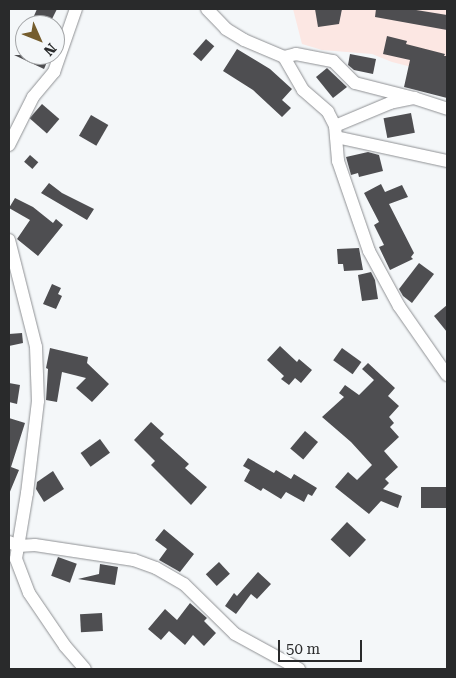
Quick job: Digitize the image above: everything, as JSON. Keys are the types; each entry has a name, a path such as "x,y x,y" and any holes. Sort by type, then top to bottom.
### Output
{"street":[{"path":"9,145 33,97 54,72 76,9"},
{"path":"207,9 226,29 244,40 284,57 303,90 328,112 336,132 338,161 369,251 399,306 447,375"},
{"path":"284,57 296,54 334,60 355,83 414,98 447,109"},
{"path":"336,132 390,103 414,98"},
{"path":"336,132 447,161"},
{"path":"9,240 36,347 37,392 27,493 14,544 16,559 29,593 65,646 85,669"},
{"path":"14,544 35,545 134,560 156,568 184,584 235,634 299,669"}],"shaded area":[{"path":"293,9 447,9 447,76 392,62 372,54 322,50 302,44"}],"building":[{"path":"37,9 57,9 54,15 34,15"},
{"path":"315,9 342,9 339,24 318,27"},
{"path":"376,9 410,9 447,15 447,30 375,17"},
{"path":"387,36 407,41 406,44 447,56 447,98 404,87 410,60 383,54"},
{"path":"206,39 214,46 201,61 193,54"},
{"path":"237,49 270,69 292,89 282,100 291,108 282,117 253,90 223,71"},
{"path":"350,54 376,59 373,74 354,70 348,65"},
{"path":"35,65 46,65 44,69"},
{"path":"327,68 347,87 333,98 316,77"},
{"path":"42,104 59,119 47,133 30,118"},
{"path":"411,113 415,133 387,138 384,118"},
{"path":"91,115 108,125 96,146 79,136"},
{"path":"368,152 379,155 383,171 359,177 358,173 351,175 346,157"},
{"path":"30,155 38,162 32,169 24,162"},
{"path":"49,183 62,193 94,209 87,220 41,193"},
{"path":"381,184 385,192 402,185 408,197 389,204 414,253 411,257 413,259 390,270 379,247 384,245 374,225 379,222 364,193"},
{"path":"15,198 33,207 53,223 56,219 63,225 38,256 17,239 30,220 9,208"},
{"path":"359,248 363,270 344,271 343,264 338,264 337,249"},
{"path":"419,263 434,274 412,303 403,296 399,289"},
{"path":"371,272 375,280 378,299 362,301 358,275"},
{"path":"52,284 61,288 58,294 62,296 56,309 43,304"},
{"path":"447,305 447,332 434,316"},
{"path":"22,333 23,343 9,346 9,334"},
{"path":"280,346 297,362 299,359 312,370 301,383 295,378 289,385 281,379 284,376 267,360"},
{"path":"50,348 88,357 87,363 109,384 92,402 76,388 86,378 62,372 57,402 46,400 48,369 46,368"},
{"path":"342,348 361,362 353,374 333,360"},
{"path":"368,363 395,388 388,396 399,406 389,417 394,423 390,427 399,437 384,451 398,467 385,479 389,483 383,489 402,496 398,508 381,501 369,514 335,487 348,472 357,480 372,465 351,442 322,417 344,397 339,393 345,385 359,395 374,380 362,369"},
{"path":"9,383 20,385 17,404 9,402"},
{"path":"9,418 25,423 11,467 19,470 9,494"},
{"path":"151,422 164,434 160,438 189,464 185,468 207,487 191,505 151,465 155,461 134,440"},
{"path":"305,431 318,442 303,460 290,449"},
{"path":"100,439 110,453 91,467 81,453"},
{"path":"248,458 274,473 276,470 291,479 294,474 317,488 312,496 308,494 304,502 286,492 281,499 263,488 261,491 244,481 250,470 243,466"},
{"path":"53,471 64,489 44,502 36,489 37,482"},
{"path":"421,487 447,487 447,508 421,508"},
{"path":"347,522 366,540 350,557 331,540"},
{"path":"164,529 194,554 180,572 159,560 167,549 155,540"},
{"path":"58,557 77,564 70,583 51,576"},
{"path":"219,562 230,574 217,586 206,574"},
{"path":"100,564 118,567 115,585 78,579 99,574"},
{"path":"258,572 271,584 257,599 251,594 236,614 225,606 234,593 237,596"},
{"path":"190,603 207,618 204,621 216,633 204,646 193,635 185,645 169,631 161,640 148,629 165,609 177,620"},
{"path":"102,613 103,631 81,632 80,614"}]}
